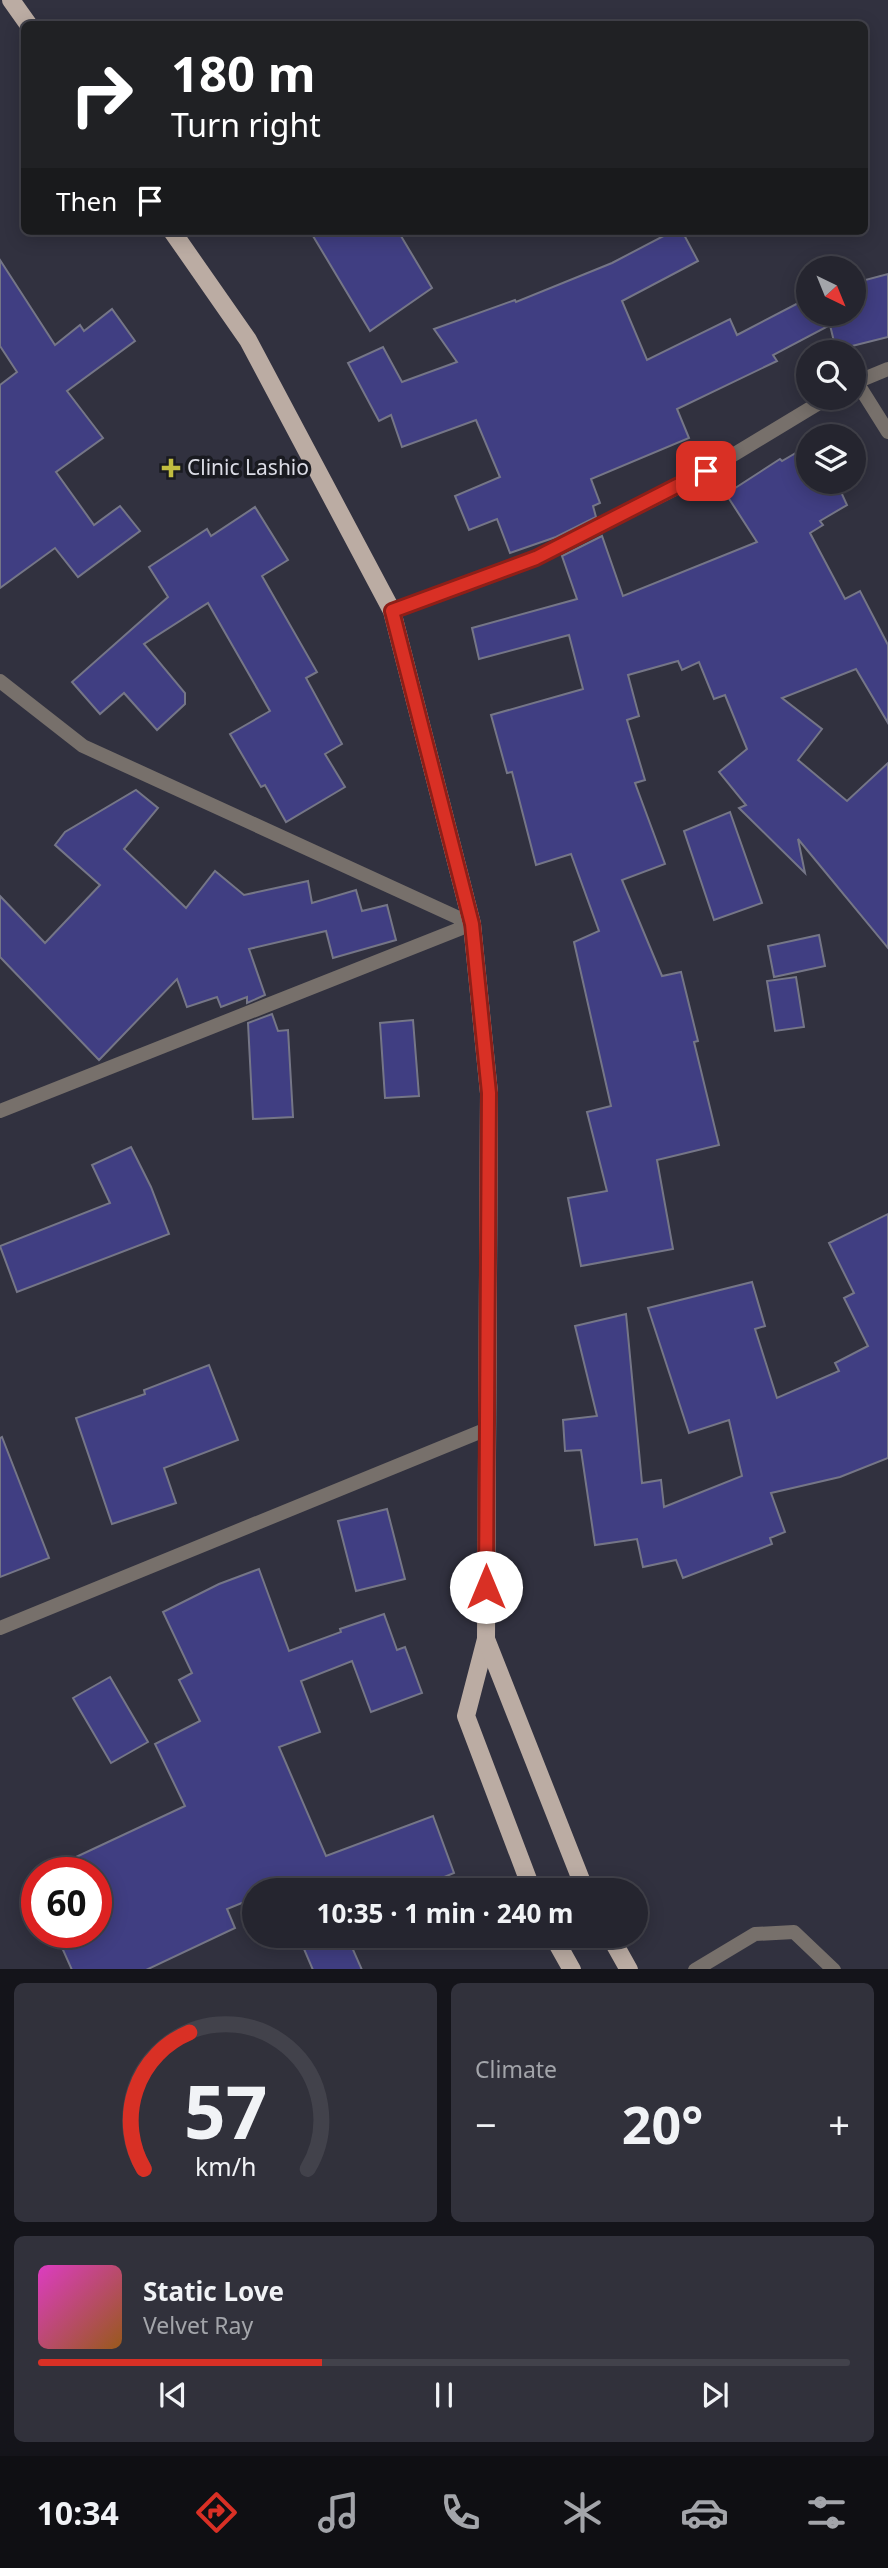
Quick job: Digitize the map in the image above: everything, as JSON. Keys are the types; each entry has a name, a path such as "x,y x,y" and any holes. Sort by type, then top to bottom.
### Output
{"main road":[{"path":"12,0 27,21"},
{"path":"175,235 248,340 392,611 472,924 489,1093 486,1639 466,1716 528,1878"},
{"path":"486,1639 580,1878"},
{"path":"560,1948 572,1969"},
{"path":"617,1948 629,1969"}],"street":[{"path":"866,378 888,369"},
{"path":"866,399 888,432"},
{"path":"392,611 536,558 685,484 808,410"},
{"path":"0,681 83,746 472,924"},
{"path":"0,1111 472,924"},
{"path":"0,1628 487,1429"},
{"path":"695,1969 755,1934 794,1932 834,1969"}],"building":[{"path":"312,235 400,235 432,288 370,331"},
{"path":"665,235 684,235 698,261 622,301 647,360 730,319 737,335 796,304 796,326 828,326 802,340 796,340 796,343 773,355 777,361 677,409 689,438 591,479 600,503 593,506 596,517 556,537 510,553 497,519 469,530 455,496 500,477 476,420 402,447 391,415 379,421 348,363 383,347 402,382 457,362 434,329 515,300 516,302 612,263"},
{"path":"0,260 55,345 80,325 84,331 112,309 135,341 67,391 103,438 56,472 94,525 120,506 140,531 78,577 55,548 0,588 0,385 17,372 0,346"},
{"path":"888,274 888,337 866,342 866,340 834,340 830,326 866,326 866,280"},
{"path":"796,453 796,494 842,494 847,505 820,521 823,525 810,533 845,599 860,591 888,645 888,723 856,669 782,698 822,729 798,760 847,801 888,763 888,948 798,839 805,873 739,808 746,805 719,772 747,749 725,695 714,699 699,662 682,670 678,661 628,675 639,716 627,720 645,780 635,783 665,864 622,880 662,976 681,972 698,1041 694,1042 719,1145 657,1160 673,1249 581,1266 568,1198 607,1191 587,1112 611,1106 574,942 599,931 571,854 536,865 512,772 507,773 491,715 583,689 569,635 479,659 472,628 577,599 562,556 602,536 623,596 757,542 726,494 780,459 782,461"},
{"path":"255,507 288,560 262,576 317,672 306,678 342,744 325,754 345,787 286,822 265,785 261,787 230,734 270,711 208,603 144,644 185,693 185,704 157,730 124,693 100,714 72,682 168,597 149,567 207,529 211,536"},
{"path":"136,790 158,808 124,849 186,908 215,871 244,895 308,881 312,903 356,890 362,911 387,905 396,940 333,958 326,931 249,949 265,995 247,1003 247,997 221,1007 217,997 187,1007 177,979 99,1060 0,957 0,896 45,943 100,885 55,845 65,832"},
{"path":"730,812 762,903 714,920 684,831"},
{"path":"819,935 825,966 774,977 768,946"},
{"path":"796,977 804,1027 775,1031 767,981"},
{"path":"272,1014 278,1031 288,1030 293,1117 253,1119 248,1023"},
{"path":"413,1020 419,1096 385,1098 380,1023"},
{"path":"131,1147 151,1187 169,1234 17,1292 0,1246 110,1203 92,1165"},
{"path":"888,1214 888,1458 840,1477 771,1493 785,1532 770,1538 772,1544 683,1578 676,1560 643,1567 637,1539 595,1545 581,1450 565,1451 563,1420 597,1416 575,1326 626,1314 642,1483 661,1480 664,1507 742,1476 729,1420 689,1433 648,1308 752,1282 765,1326 755,1329 777,1398 839,1371 835,1363 868,1346 844,1298 854,1293 829,1243"},
{"path":"209,1365 238,1440 164,1468 176,1503 112,1524 76,1418 145,1394 144,1390"},
{"path":"2,1437 49,1558 0,1577 0,1438"},
{"path":"387,1509 405,1579 356,1591 338,1521"},
{"path":"259,1569 289,1651 384,1614 397,1650 405,1647 422,1693 371,1712 352,1661 301,1681 320,1732 279,1747 326,1856 433,1816 454,1873 442,1878 242,1878 242,1903 227,1909 235,1928 148,1969 72,1969 62,1948 112,1948 112,1857 76,1857 185,1806 155,1744 200,1721 179,1680 192,1673 163,1612 219,1584"},
{"path":"110,1677 148,1742 111,1763 73,1698"},
{"path":"304,1948 352,1948 362,1969 313,1969"}],"place":[{"name":"Clinic Lashio","path":"171,468"}],"route":[{"path":"486,1587 489,1093 472,924 392,611 536,558 706,471"}]}
